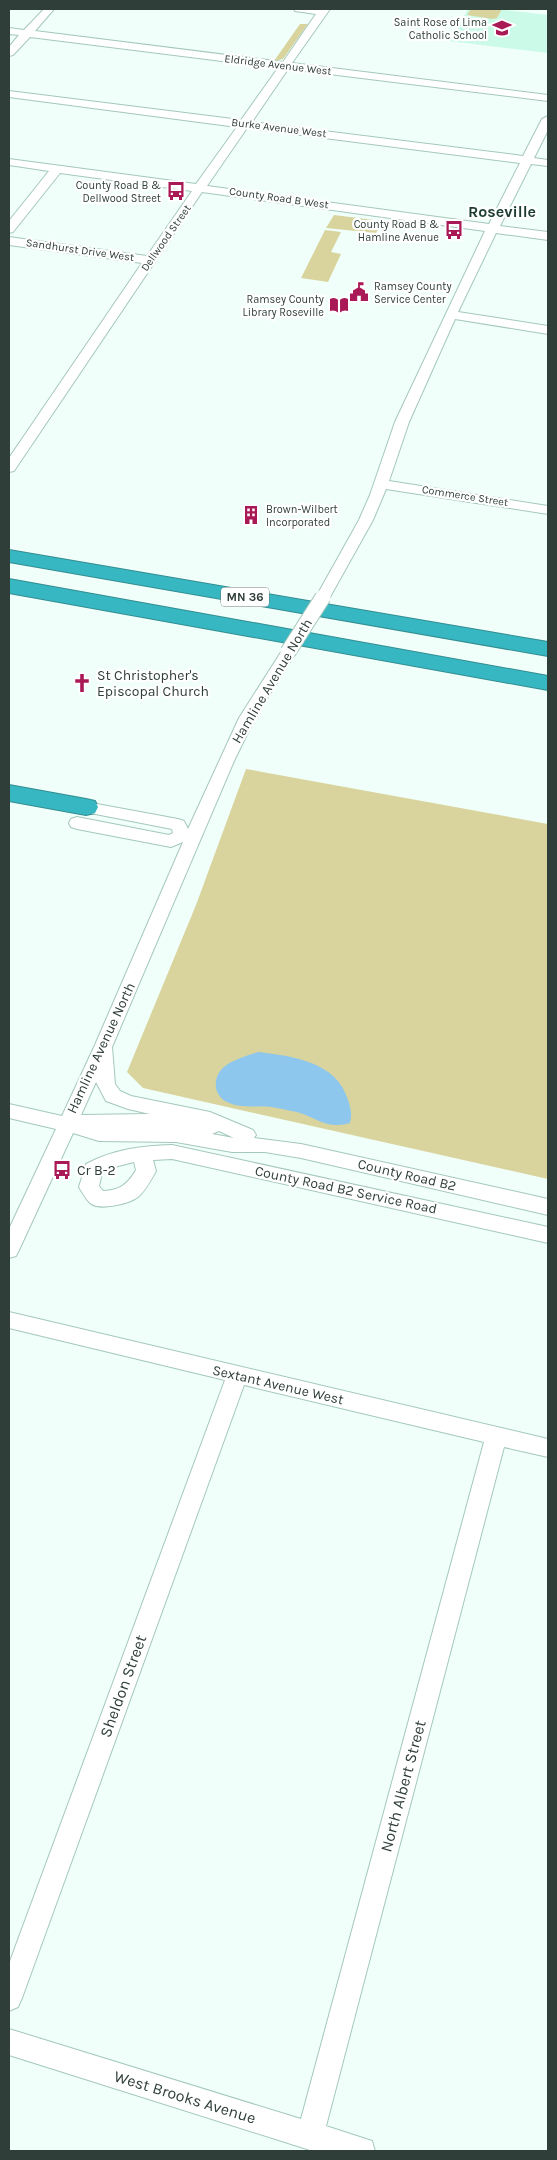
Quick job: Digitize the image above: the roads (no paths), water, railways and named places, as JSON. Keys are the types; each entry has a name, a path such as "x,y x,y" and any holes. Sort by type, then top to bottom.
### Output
{"highway":[{"name":"MN 36","path":"9,556 548,649"},
{"name":"MN 36","path":"9,586 548,682"},
{"path":"9,601 84,604 152,611"},
{"path":"482,638 548,645"},
{"path":"9,793 81,815"},
{"path":"9,809 81,815"}],"street":[{"path":"9,53 49,9"},
{"path":"299,9 324,10"},
{"name":"Dellwood Street","path":"11,461 324,10"},
{"name":"Eldridge Avenue West","path":"9,32 548,98"},
{"name":"Burke Avenue West","path":"9,94 548,163"},
{"name":"Hamline Avenue North","path":"9,1250 104,1045 188,836 247,718 351,550 383,479 402,422 451,315 548,119"},
{"name":"County Road B West","path":"9,162 548,236"},
{"path":"9,229 57,168"},
{"name":"Sandhurst Drive West","path":"9,241 150,260"},
{"path":"451,315 548,330"},
{"name":"Commerce Street","path":"383,479 548,500"},
{"name":"Commerce Street","path":"383,479 548,510"},
{"path":"81,815 172,841 188,836"},
{"path":"104,1045 106,1085 113,1096 128,1102 210,1119 246,1135"},
{"name":"County Road B2","path":"9,1111 66,1124 99,1134 176,1135 232,1145 265,1145 301,1151 548,1207"},
{"name":"County Road B2","path":"66,1124 103,1120 167,1121 246,1135 265,1145"},
{"name":"County Road B2 Service Road","path":"142,1153 172,1152 548,1235"},
{"name":"Sextant Avenue West","path":"9,1320 548,1448"},
{"name":"Sheldon Street","path":"9,1998 237,1375"},
{"name":"North Albert Street","path":"310,2136 496,1437"},
{"name":"West Brooks Avenue","path":"9,2042 362,2151"}],"water":[{"path":"258,1052 299,1059 324,1069 342,1087 351,1112 350,1123 331,1125 297,1112 271,1107 239,1106 223,1100 216,1088 216,1080 219,1073 229,1063"}],"place":[{"name":"Saint Rose of Lima Catholic School","path":"502,28"},
{"name":"County Road B & Dellwood Street","path":"176,191"},
{"name":"County Road B & Hamline Avenue","path":"454,230"},
{"name":"Ramsey County Service Center","path":"359,292"},
{"name":"Ramsey County Library Roseville","path":"339,305"},
{"name":"Brown-Wilbert Incorporated","path":"251,515"},
{"name":"St Christopher's Episcopal Church","path":"82,683"},
{"name":"Cr B-2","path":"62,1170"}],"district":[{"name":"Roseville","path":"502,211"}]}
